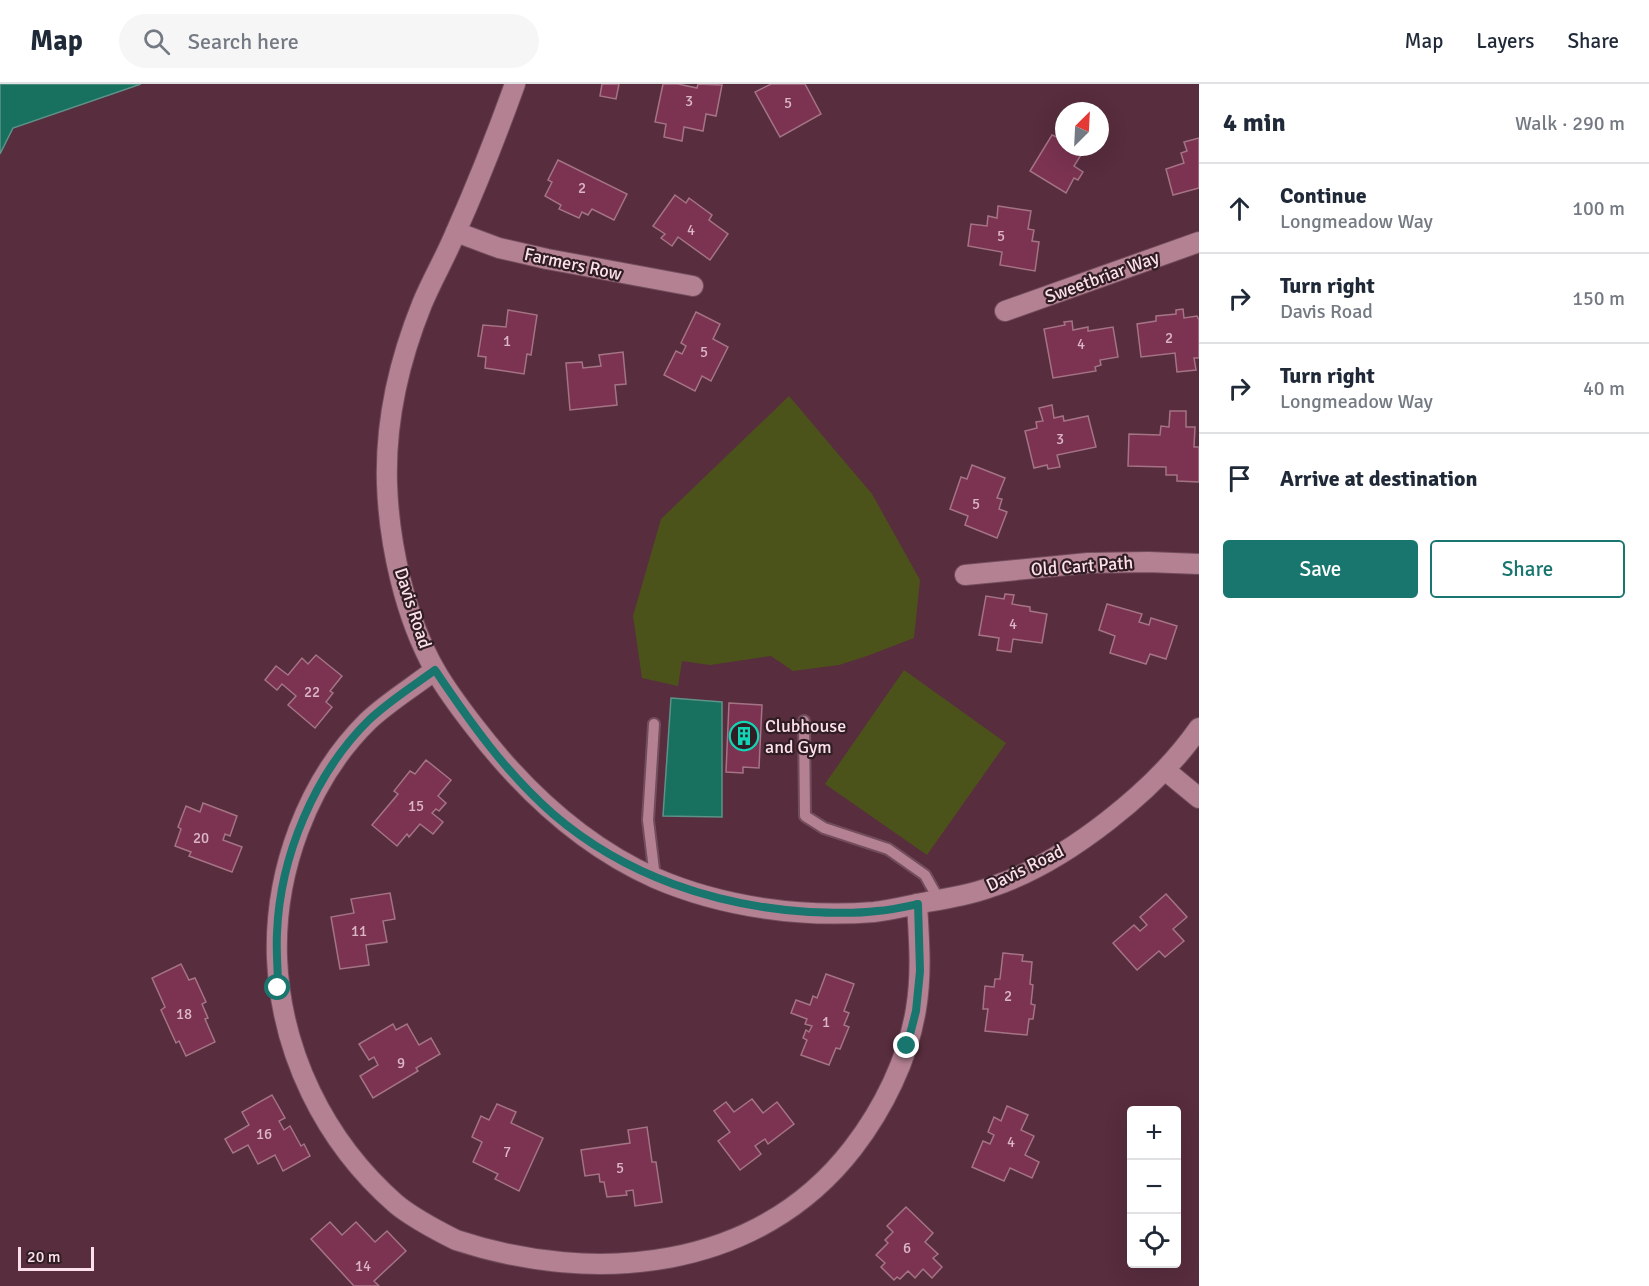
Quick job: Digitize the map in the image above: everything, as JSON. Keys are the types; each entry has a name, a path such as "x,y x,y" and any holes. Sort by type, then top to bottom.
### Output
{"street":[{"name":"Davis Road","path":"515,84 456,232 424,301 407,346 397,380 390,427 387,484 394,544 408,604 435,670 496,755 554,814 587,840 656,878 697,894 745,905 791,911 877,912 939,900 997,885 1065,850 1110,819 1165,770 1183,751 1199,728"},
{"name":"Farmers Row","path":"456,232 499,248 547,259 693,286"},
{"name":"Sweetbriar Way","path":"1005,311 1199,242"},
{"name":"Old Cart Path","path":"965,575 1088,563 1199,564"},
{"path":"435,670 371,718 351,739 329,770 309,808 291,851 281,893 276,934 278,988 291,1046 309,1092 359,1167 397,1205 437,1231 479,1251 526,1266 576,1274 634,1272 682,1264 732,1245 781,1218 818,1189 842,1162 872,1122 894,1080 907,1046 916,1011 920,971 918,904"},
{"path":"1165,770 1199,798"}],"lane":[{"path":"804,721 805,816 824,828 888,849 925,875 939,900"},
{"path":"654,724 648,820 656,878"}],"shaded area":[{"path":"0,84 141,84 13,128 0,154"},
{"path":"789,396 872,494 920,580 914,638 839,665 793,671 771,656 710,665 682,661 678,686 642,678 633,616 661,519"},
{"path":"904,670 1006,743 927,855 825,784"},
{"path":"671,698 722,702 722,817 663,816"}],"building":[{"path":"602,84 619,84 616,99 600,96"},
{"path":"663,84 697,88 698,84 722,85 716,116 706,114 703,131 684,127 682,141 664,137 666,124 655,122"},
{"path":"771,84 805,84 821,114 780,137 755,92"},
{"path":"1052,135 1055,136 1055,156 1080,156 1074,166 1083,172 1078,180 1074,178 1066,193 1030,171"},
{"path":"1199,138 1199,188 1173,195 1166,169 1184,163 1181,153 1187,151 1184,142"},
{"path":"558,160 627,194 614,220 592,209 588,215 582,212 579,218 559,209 561,205 545,196 552,182 548,180"},
{"path":"675,195 686,203 689,198 712,215 709,220 728,234 710,260 678,237 672,246 661,238 665,234 653,226"},
{"path":"998,206 1031,211 1028,229 1034,230 1032,241 1039,242 1035,271 1000,265 1002,252 968,246 971,224 987,226 988,216 997,218"},
{"path":"1183,309 1184,318 1197,316 1199,320 1199,358 1194,358 1196,370 1177,372 1175,353 1141,357 1137,324 1156,321 1156,316 1176,314 1176,310"},
{"path":"508,310 537,315 531,355 527,354 524,374 485,368 486,357 478,356 483,325 506,327"},
{"path":"696,312 720,324 713,339 728,347 711,381 702,376 695,391 664,375 676,351 682,354 686,346 681,343"},
{"path":"1072,321 1073,330 1088,327 1088,331 1113,327 1118,357 1100,360 1101,365 1095,367 1096,371 1053,378 1044,329 1065,325 1064,322"},
{"path":"623,352 626,384 615,385 617,405 570,410 566,363 582,362 583,368 601,366 599,355"},
{"path":"1052,405 1054,418 1063,416 1064,421 1088,416 1096,447 1057,455 1060,467 1048,469 1047,465 1034,468 1025,431 1037,428 1036,422 1043,421 1039,408"},
{"path":"1170,411 1186,411 1186,427 1195,427 1194,447 1199,447 1199,482 1177,481 1177,475 1166,475 1166,467 1128,466 1129,434 1160,435 1161,426 1169,427"},
{"path":"972,465 1005,478 997,498 1002,499 999,509 1007,512 997,538 965,525 968,516 950,509 961,477 967,479"},
{"path":"1005,594 1014,595 1012,604 1030,607 1030,611 1047,614 1042,643 1013,639 1011,652 997,650 999,638 979,635 986,596 1004,599"},
{"path":"1107,604 1142,614 1139,622 1149,625 1151,618 1177,626 1166,659 1150,654 1146,664 1110,653 1115,636 1099,630"},
{"path":"316,655 342,676 330,691 333,693 326,702 332,707 315,728 288,705 296,696 282,684 277,690 265,680 276,666 288,675 302,658 308,664"},
{"name":"Clubhouse and Gym","path":"729,703 762,705 759,768 743,767 743,773 726,772"},
{"path":"426,760 451,780 438,796 446,803 439,811 436,809 432,813 443,822 433,834 420,824 397,846 372,825 398,794 394,791 410,771 415,774"},
{"path":"203,803 237,816 230,836 225,834 223,840 242,847 232,872 189,856 191,852 175,846 181,829 178,827 186,806 200,812"},
{"path":"390,893 395,919 383,921 387,942 366,945 369,965 340,969 331,917 354,913 351,899"},
{"path":"1166,894 1187,917 1173,929 1184,941 1165,957 1159,951 1137,970 1113,943 1134,925 1140,931 1147,925 1140,917"},
{"path":"1003,953 1023,955 1022,961 1032,962 1031,1004 1035,1005 1033,1019 1029,1019 1027,1035 985,1031 988,1009 983,1009 985,986 994,987 995,979 1000,979"},
{"path":"181,964 189,980 195,978 206,1002 202,1004 208,1018 205,1019 215,1042 186,1056 179,1041 176,1043 161,1010 165,1007 152,978"},
{"path":"826,974 854,984 844,1011 849,1013 844,1025 849,1027 840,1049 836,1048 829,1065 801,1055 807,1040 803,1038 806,1030 809,1032 812,1026 805,1024 807,1019 791,1013 796,1000 810,1005 813,996 817,998"},
{"path":"393,1024 396,1030 407,1024 419,1045 431,1038 440,1054 416,1068 418,1071 373,1098 360,1076 378,1065 374,1057 369,1060 359,1044"},
{"path":"272,1095 285,1118 279,1121 284,1130 290,1126 301,1146 304,1144 310,1156 283,1171 275,1155 258,1164 248,1145 233,1153 225,1139 249,1125 242,1112"},
{"path":"752,1099 763,1113 777,1102 794,1124 768,1144 765,1139 755,1146 761,1154 740,1170 718,1141 730,1132 714,1111 726,1102 734,1112"},
{"path":"497,1104 516,1112 511,1123 543,1138 519,1191 495,1179 498,1174 473,1162 482,1142 472,1137 481,1116 489,1120"},
{"path":"1007,1106 1028,1115 1021,1130 1034,1136 1025,1155 1039,1162 1032,1178 1010,1168 1004,1181 972,1167 983,1141 990,1144 994,1135 988,1132 994,1117 1001,1121"},
{"path":"647,1127 652,1162 656,1162 662,1202 635,1206 633,1190 626,1191 627,1195 607,1197 604,1182 600,1182 599,1174 585,1176 581,1150 630,1143 628,1130"},
{"path":"906,1207 933,1233 925,1242 938,1254 933,1258 942,1267 932,1278 923,1269 915,1278 908,1271 900,1279 897,1277 894,1280 881,1267 885,1263 876,1255 888,1243 885,1240 893,1232 887,1226"},
{"path":"330,1222 342,1235 356,1222 375,1242 387,1231 406,1251 374,1281 379,1286 354,1286 311,1239"}],"place":[{"name":"Clubhouse and Gym","path":"744,736"}],"route":[{"path":"278,988 276,934 281,893 291,851 309,808 329,770 351,739 371,718 435,670 496,755 523,785 587,840 621,861 656,878 697,894 745,905 791,911 877,912 918,904 920,971 916,1011 907,1046"}]}
